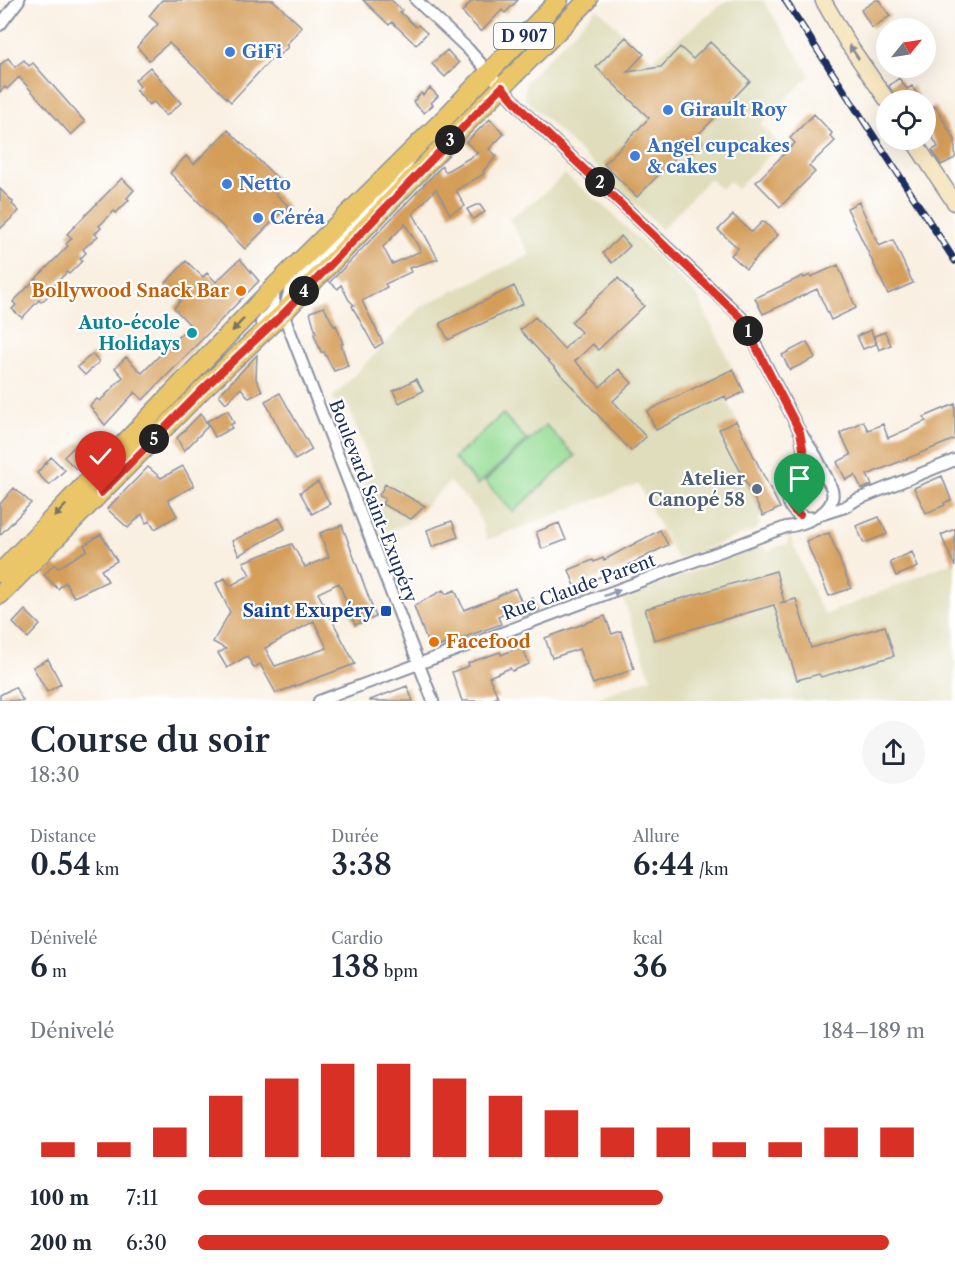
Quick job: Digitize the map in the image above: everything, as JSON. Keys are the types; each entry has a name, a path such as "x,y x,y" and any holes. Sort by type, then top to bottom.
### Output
{"main road":[{"name":"D 907","path":"0,596 202,390 272,309 275,286 414,150 558,0"},
{"name":"D 907","path":"0,573 272,309 432,158 588,0"}],"street":[{"path":"0,25 19,0"},
{"path":"416,0 468,49 525,113 741,318 800,432 816,456 833,495 843,502 856,500"},
{"path":"502,87 505,65 567,0"},
{"path":"823,0 847,42 879,90"},
{"path":"432,158 440,142 488,90 489,72"},
{"path":"272,309 291,285 402,175 414,150"},
{"path":"920,150 955,203"},
{"name":"Boulevard Saint-Exupéry","path":"272,309 433,701"},
{"path":"800,432 805,459 803,473"},
{"name":"Rue Claude Parent","path":"319,701 786,527 796,526 955,460"},
{"path":"829,483 815,472 803,473 791,482 787,492 788,502 800,515 818,516 828,508 833,495"}],"shaded area":[{"path":"727,0 763,0 810,75 761,125 780,144 737,189 729,181 721,189 709,179 662,229 525,99 525,82 597,8 652,60"},
{"path":"564,174 604,206 698,297 744,392 727,401 780,508 759,518 760,524 756,530 677,559 638,484 487,540 477,510 450,482 406,524 384,532 366,483 373,472 347,403 334,402 332,398 422,306 530,255 509,219 548,190"},
{"path":"790,535 817,602 825,615 955,561 955,701 588,701 651,678 623,598 761,546 768,551 787,544"}],"green space":[{"path":"503,414 527,440 478,485 454,458"},
{"path":"546,425 575,456 513,512 485,481"}],"building":[{"name":"GiFi","path":"162,0 273,0 302,27 286,45 288,47 276,58 274,56 231,102 169,43 149,60 137,47 158,24 149,16"},
{"path":"363,0 391,0 416,27 418,25 427,33 416,45 392,22 389,25"},
{"path":"473,0 518,0 505,13 502,10 481,32 462,12"},
{"path":"879,0 890,16 876,18 876,25 872,28 861,10"},
{"path":"626,37 644,54 627,72 661,67 680,47 693,59 710,42 750,81 695,138 700,143 688,155 683,150 637,197 604,164 649,118 596,67"},
{"path":"447,50 459,63 445,77 432,64"},
{"path":"8,58 15,67 24,60 29,66 33,63 85,122 71,135 19,77 7,89 5,87 0,92 0,65"},
{"path":"150,67 181,103 166,116 154,102 149,105 136,90 140,86 135,80"},
{"path":"899,78 907,89 912,86 915,90 891,90 889,86"},
{"path":"430,88 438,96 431,103 433,105 424,113 413,102 421,93 423,95"},
{"path":"936,108 955,140 955,158 941,165 932,150 938,147 936,143"},
{"path":"814,114 832,133 830,136 835,141 809,166 815,172 780,207 756,182 795,143 790,138"},
{"path":"490,119 504,134 489,149 497,156 483,171 484,174 456,190 465,206 450,214 436,189 413,213 438,259 409,268 411,272 385,284 387,287 362,301 383,343 375,348 352,306 354,305 341,285 338,289 330,282 442,166 445,172 478,153 466,142","holes":["405,224 421,251 392,264 383,247"]},
{"name":"Netto","path":"228,130 278,179 270,188 288,206 245,249 170,173 186,156 194,164"},
{"path":"122,178 134,190 127,198 129,200 99,226 101,228 95,234 98,236 83,249 86,253 80,259 82,261 69,274 67,272 52,287 54,289 46,298 41,302 39,300 22,318 12,309 16,305 13,302 68,246 66,244 72,238 67,234"},
{"path":"0,189 19,211 0,229"},
{"path":"859,202 879,246 893,240 913,283 888,294 847,208"},
{"path":"480,205 485,212 473,219 467,209"},
{"path":"733,215 752,232 763,221 778,235 746,269 731,255 738,248 718,230"},
{"path":"621,236 630,246 612,263 603,253"},
{"path":"240,259 259,281 143,400 135,392 105,425 90,406 97,399 100,401 123,377 115,368 126,357 142,373 190,325 174,308 181,300 165,284 186,261 203,277 207,273 216,282"},
{"path":"838,265 856,308 831,320 817,289 763,314 755,298 803,276 804,278 810,275 811,277"},
{"path":"618,278 644,306 598,350 593,344 575,361 600,387 619,369 632,383 613,401 646,437 631,451 520,330 535,317 564,349 581,332 571,322"},
{"path":"514,286 523,304 448,340 440,323"},
{"path":"324,307 334,326 336,325 348,366 334,371 324,352 321,352 314,334 316,333 310,312"},
{"path":"871,330 876,344 863,349 857,336"},
{"path":"885,332 891,345 879,350 874,336"},
{"path":"807,342 815,358 790,370 782,355"},
{"path":"92,354 99,362 85,375 77,367"},
{"path":"257,355 256,379 262,391 249,398 241,388 226,403 219,395"},
{"path":"733,369 744,392 727,400 725,396 656,430 647,411"},
{"path":"416,379 423,391 399,403 393,391"},
{"path":"280,393 312,450 295,460 265,401"},
{"path":"955,404 955,439 867,475 872,485 862,489 855,475 846,480 837,462 851,455 840,433 863,421 868,430 883,424 888,438 926,421 924,417"},
{"path":"228,410 234,423 230,425 232,428 215,437 207,421"},
{"path":"201,413 208,426 184,451 177,438"},
{"path":"736,421 780,508 763,516 719,429"},
{"path":"95,433 102,441 76,469 64,457 79,442 82,444"},
{"path":"51,457 65,470 49,485 37,473"},
{"path":"183,466 194,486 168,500 177,516 155,529 150,521 146,523 142,514 128,528 107,509 148,467 161,478"},
{"path":"942,476 951,500 926,513 914,488"},
{"path":"318,482 330,504 312,514 300,492"},
{"path":"385,484 425,506 411,519 382,504 385,499 379,496"},
{"path":"14,488 31,503 0,535 0,504"},
{"path":"879,517 887,534 864,543 856,526"},
{"path":"279,518 285,529 239,555 232,541"},
{"path":"452,521 458,537 432,547 427,530"},
{"path":"559,523 566,540 542,549 536,532"},
{"path":"342,525 376,617 355,625 339,583 318,593 355,664 276,693 260,664 254,668 247,656 227,668 218,653 226,649 213,642 230,612 216,583 225,578 230,586 250,575 243,562 292,544 305,567 329,557 320,533","holes":["314,621 327,648 275,666 265,648"]},
{"path":"955,529 955,567 941,535"},
{"path":"660,530 668,545 617,571 575,586 569,570 593,560 594,562 603,558 604,560"},
{"path":"829,533 851,588 829,596 806,541"},
{"path":"101,534 117,561 101,570 108,581 74,597 65,582 58,589 44,575 54,564 58,568 87,550 84,545"},
{"path":"912,552 918,567 896,576 890,562"},
{"path":"776,571 784,602 796,599 811,648 885,626 894,656 821,677 819,674 797,680 774,605 654,640 645,609"},
{"path":"515,588 522,603 533,598 539,610 523,616 519,607 498,617 501,624 437,647 428,644 414,606 443,590 446,594 455,590 464,610"},
{"path":"25,610 40,625 28,638 13,623"},
{"path":"605,616 612,634 621,631 634,669 593,684 579,649 552,658 545,638"},
{"path":"522,646 529,664 512,671 510,668 489,677 498,697 489,701 462,701 452,672 469,666 468,663 500,652 501,655"},
{"path":"48,659 61,684 47,692 33,667"},
{"path":"407,686 413,701 370,701 370,700"},
{"path":"15,687 23,701 0,701 0,695"}],"railway":[{"path":"785,0 955,261"}],"place":[{"name":"GiFi","path":"230,52"},
{"name":"Girault Roy","path":"668,110"},
{"name":"Angel cupcakes & cakes","path":"635,156"},
{"name":"Netto","path":"227,184"},
{"name":"Céréa","path":"258,218"},
{"name":"Bollywood Snack Bar","path":"241,291"},
{"name":"Auto-école Holidays","path":"192,333"},
{"name":"Atelier Canopé 58","path":"757,489"},
{"name":"Saint Exupéry","path":"386,611"},
{"name":"Facefood","path":"434,642"}],"route":[{"path":"101,493 202,390 284,313 502,87 525,113 741,318 800,432 805,459 803,473 791,482 787,497 790,506 800,515"}]}
